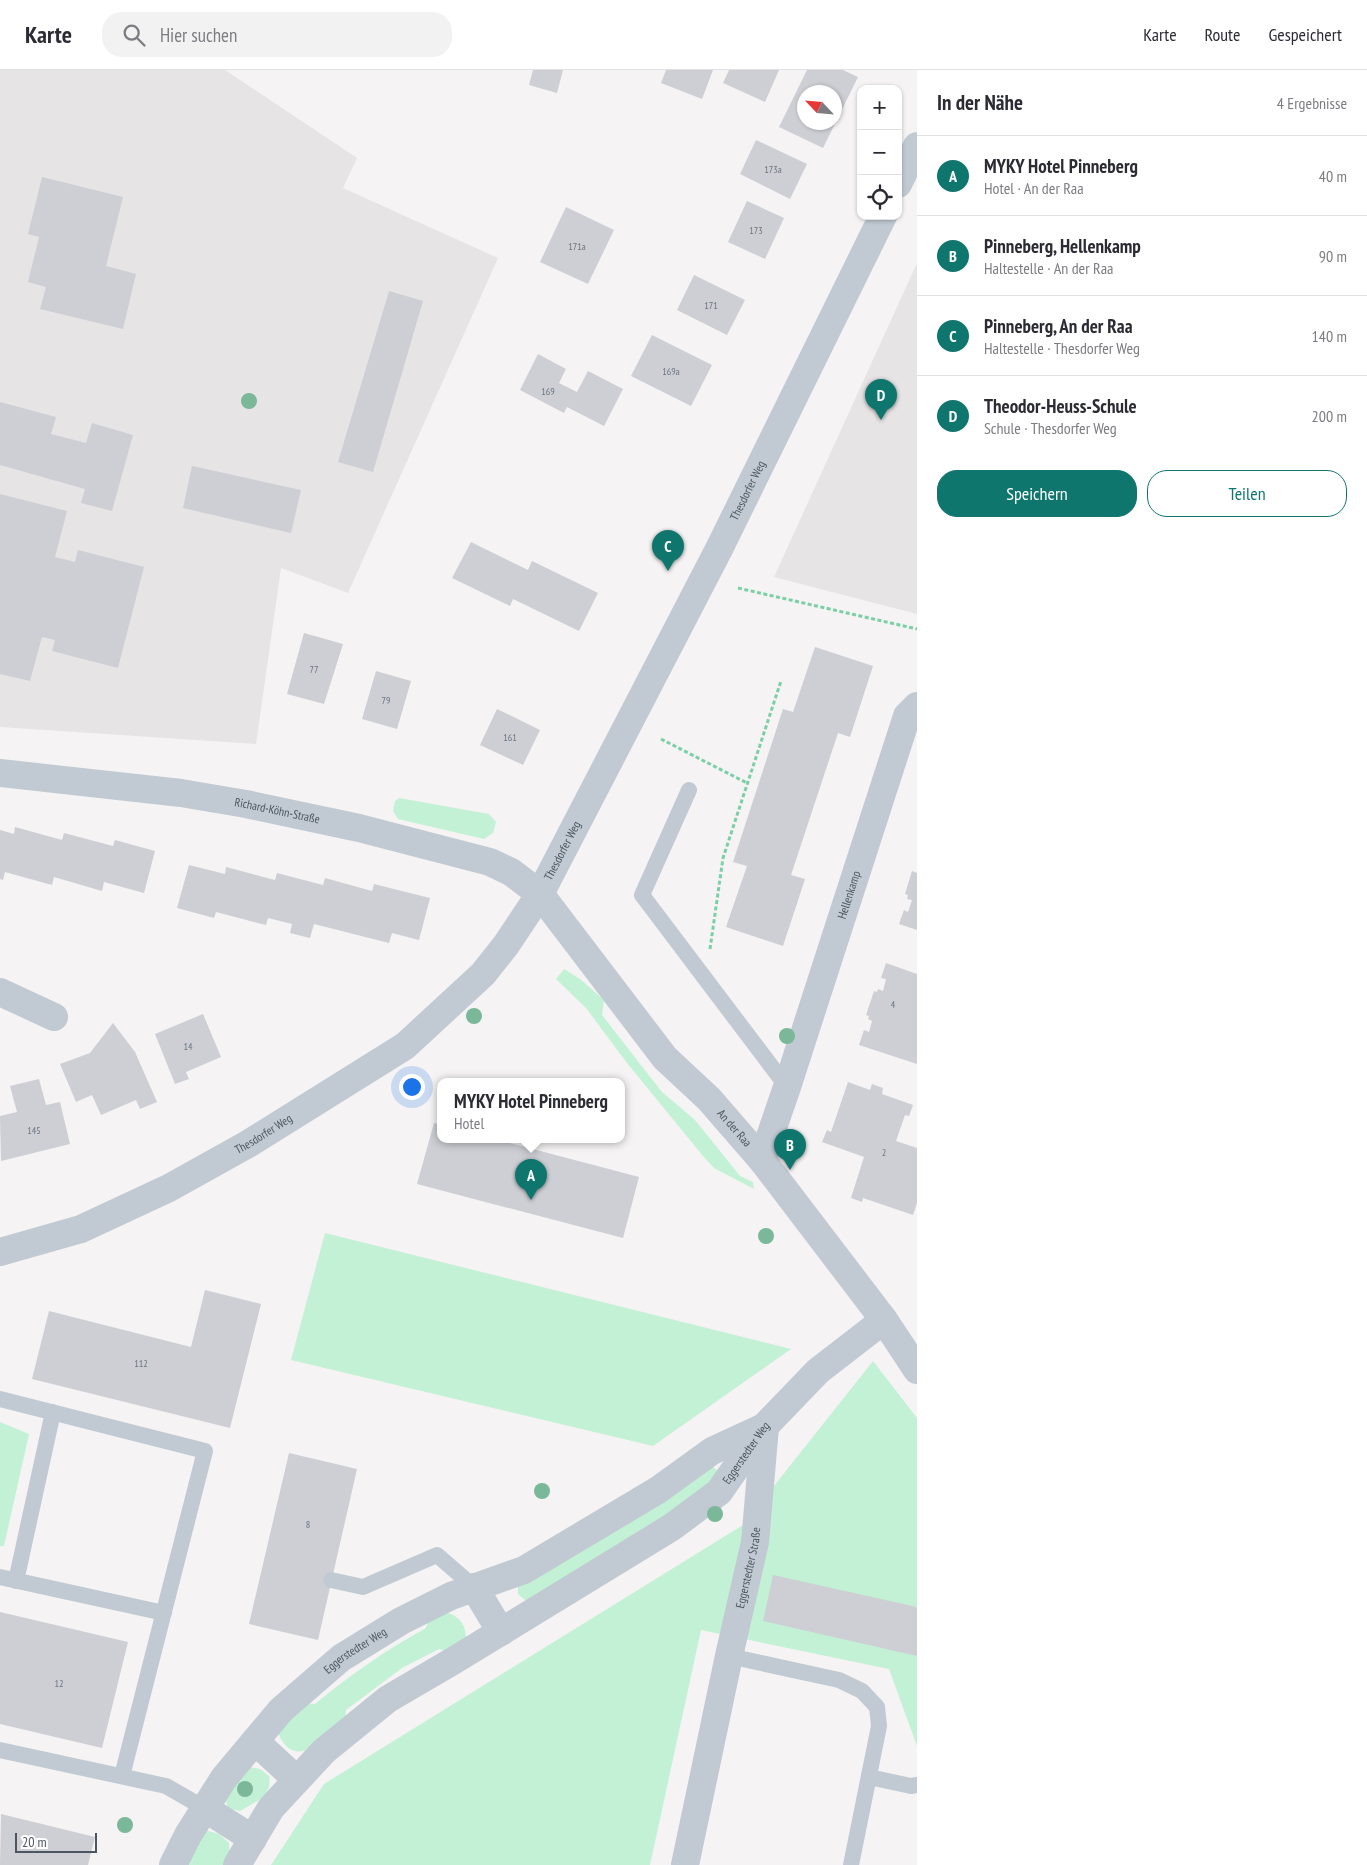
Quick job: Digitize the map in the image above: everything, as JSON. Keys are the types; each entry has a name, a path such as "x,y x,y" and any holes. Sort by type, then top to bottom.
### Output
{"street":[{"path":"902,176 917,146"},
{"name":"Thesdorfer Weg","path":"0,1252 82,1229 170,1188 248,1144 405,1046 483,974 506,945 540,894 719,549 880,220"},
{"name":"Hellenkamp","path":"762,1160 907,716 917,706"},
{"name":"Richard-Köhn-Straße","path":"0,773 181,793 246,804 359,828 490,862 511,872 540,894"},
{"name":"An der Raa","path":"540,894 665,1058 708,1099 762,1160 884,1320 917,1370"},
{"path":"0,992 54,1017"},
{"path":"765,1426 818,1371 884,1320"},
{"name":"Eggerstedter Weg","path":"173,1865 188,1835 224,1778 281,1710 341,1658 401,1621 451,1596 524,1570 658,1490 712,1450 765,1426"},
{"name":"Eggerstedter Weg","path":"237,1865 271,1808 324,1750 388,1699 672,1527 719,1492 765,1426"},
{"name":"Eggerstedter Straße","path":"685,1865 755,1542 765,1426"},
{"path":"474,1587 501,1632"},
{"path":"255,1742 297,1780"},
{"path":"206,1809 253,1838"}],"lane":[{"path":"689,790 642,895 787,1087"},
{"path":"0,1399 205,1451 122,1776"},
{"path":"53,1412 8,1579 164,1613"},
{"path":"331,1580 364,1587 437,1555 474,1587"},
{"path":"729,1656 839,1680 862,1691 877,1707 879,1726 851,1865"},
{"path":"0,1750 166,1786 206,1809"},
{"path":"869,1777 911,1786 917,1785"}],"path":[{"path":"738,588 917,629"},
{"path":"706,980 722,858 781,682"},
{"path":"661,739 747,783"}],"shaded area":[{"path":"0,70 225,70 357,158 343,188 498,258 348,593 281,568 256,744 0,727"},
{"path":"917,263 917,614 774,577"}],"green space":[{"path":"399,798 489,814 496,822 493,833 484,839 398,819 393,811 395,801"},
{"path":"564,969 580,979 604,1000 602,1015 662,1092 695,1120 740,1176 753,1182 754,1189 714,1168 703,1156 627,1063 586,1008 556,979"},
{"path":"325,1233 791,1349 653,1446 291,1360"},
{"path":"873,1361 917,1418 917,1746 889,1669 701,1630 650,1865 271,1865 324,1784 743,1525"},
{"path":"0,1422 29,1434 4,1546 0,1546"},
{"path":"712,1466 720,1473 721,1480 535,1602 525,1600 518,1594 518,1586"},
{"path":"442,1611 458,1618 464,1626 466,1643 454,1654 439,1649 402,1668 346,1710 344,1726 308,1750 299,1751 291,1749 283,1743 277,1730 300,1703 315,1704 369,1663 426,1628 431,1612"},
{"path":"250,1767 260,1769 269,1776 270,1783 266,1793 262,1798 240,1811 228,1808 225,1797"},
{"path":"205,1830 219,1834 229,1843 230,1855 224,1865 181,1865"}],"building":[{"path":"533,70 563,70 557,93 529,85"},
{"path":"666,70 713,70 702,99 661,83"},
{"path":"729,70 779,70 765,102 723,83"},
{"path":"807,70 843,70 858,77 842,109 842,85 800,85"},
{"path":"797,90 797,130 832,130 823,148 779,127"},
{"path":"756,140 807,164 790,199 740,174"},
{"path":"42,177 123,197 106,266 136,274 123,329 40,309 46,287 28,282 39,237 28,234"},
{"path":"747,201 784,218 765,259 728,242"},
{"path":"566,207 614,230 588,284 540,262"},
{"path":"694,275 745,300 727,335 677,310"},
{"path":"389,291 423,301 373,472 338,462"},
{"path":"652,335 712,365 691,406 631,376"},
{"path":"538,354 566,369 559,383 577,392 588,371 623,389 604,426 567,407 564,413 520,390"},
{"path":"0,402 56,417 51,434 86,443 92,423 133,435 112,511 81,503 85,489 0,465"},
{"path":"192,466 301,490 291,533 183,508"},
{"path":"0,494 67,511 55,557 75,562 78,550 144,567 118,668 52,651 55,640 42,637 30,681 0,674"},
{"path":"471,542 528,570 532,561 598,593 579,631 513,599 510,606 452,578"},
{"path":"304,633 343,644 324,704 287,694"},
{"path":"815,647 873,666 850,737 838,733 791,875 805,879 783,946 726,927 747,866 733,862 783,709 793,712"},
{"path":"376,671 411,681 397,729 362,719"},
{"path":"497,709 540,730 523,765 480,745"},
{"path":"15,827 62,840 64,833 113,846 115,840 155,851 144,893 104,882 102,891 54,877 52,885 5,872 3,880 0,879 0,830 14,834"},
{"path":"189,865 225,874 226,867 275,880 277,873 323,885 325,878 372,891 374,884 430,898 419,940 392,933 389,943 314,924 310,938 290,933 292,924 268,918 266,925 216,912 214,918 177,908"},
{"path":"912,871 917,873 917,930 899,924 904,910 908,912 912,900 907,899 908,895 905,894"},
{"path":"886,963 917,974 917,1064 859,1045 864,1030 869,1032 872,1021 866,1015 874,991 877,992 878,989 883,991 886,979 881,978"},
{"path":"203,1014 221,1057 186,1072 189,1079 175,1084 155,1034"},
{"path":"113,1023 135,1052 157,1102 140,1109 136,1100 101,1115 92,1095 76,1102 60,1064 90,1053"},
{"path":"39,1079 46,1105 60,1102 70,1144 1,1161 0,1116 17,1112 10,1086"},
{"path":"848,1082 870,1090 872,1084 883,1088 882,1094 913,1105 909,1116 905,1115 896,1141 917,1148 917,1203 913,1215 863,1198 862,1202 851,1198 864,1157 822,1142 827,1130 831,1132"},
{"path":"434,1123 437,1124 437,1143 510,1143 639,1177 623,1238 417,1184"},
{"path":"205,1290 261,1304 230,1428 32,1379 49,1311 191,1347"},
{"path":"289,1453 357,1469 318,1640 249,1624"},
{"path":"773,1575 917,1607 917,1656 763,1621"},
{"path":"0,1612 128,1642 102,1748 0,1724"},
{"path":"1,1814 95,1837 88,1865 0,1865"}],"place":[{"name":"Theodor-Heuss-Schule","path":"881,420"},
{"name":"Pinneberg, An der Raa","path":"668,571"},
{"name":"Pinneberg, Hellenkamp","path":"790,1170"},
{"name":"MYKY Hotel Pinneberg","path":"531,1200"}]}
